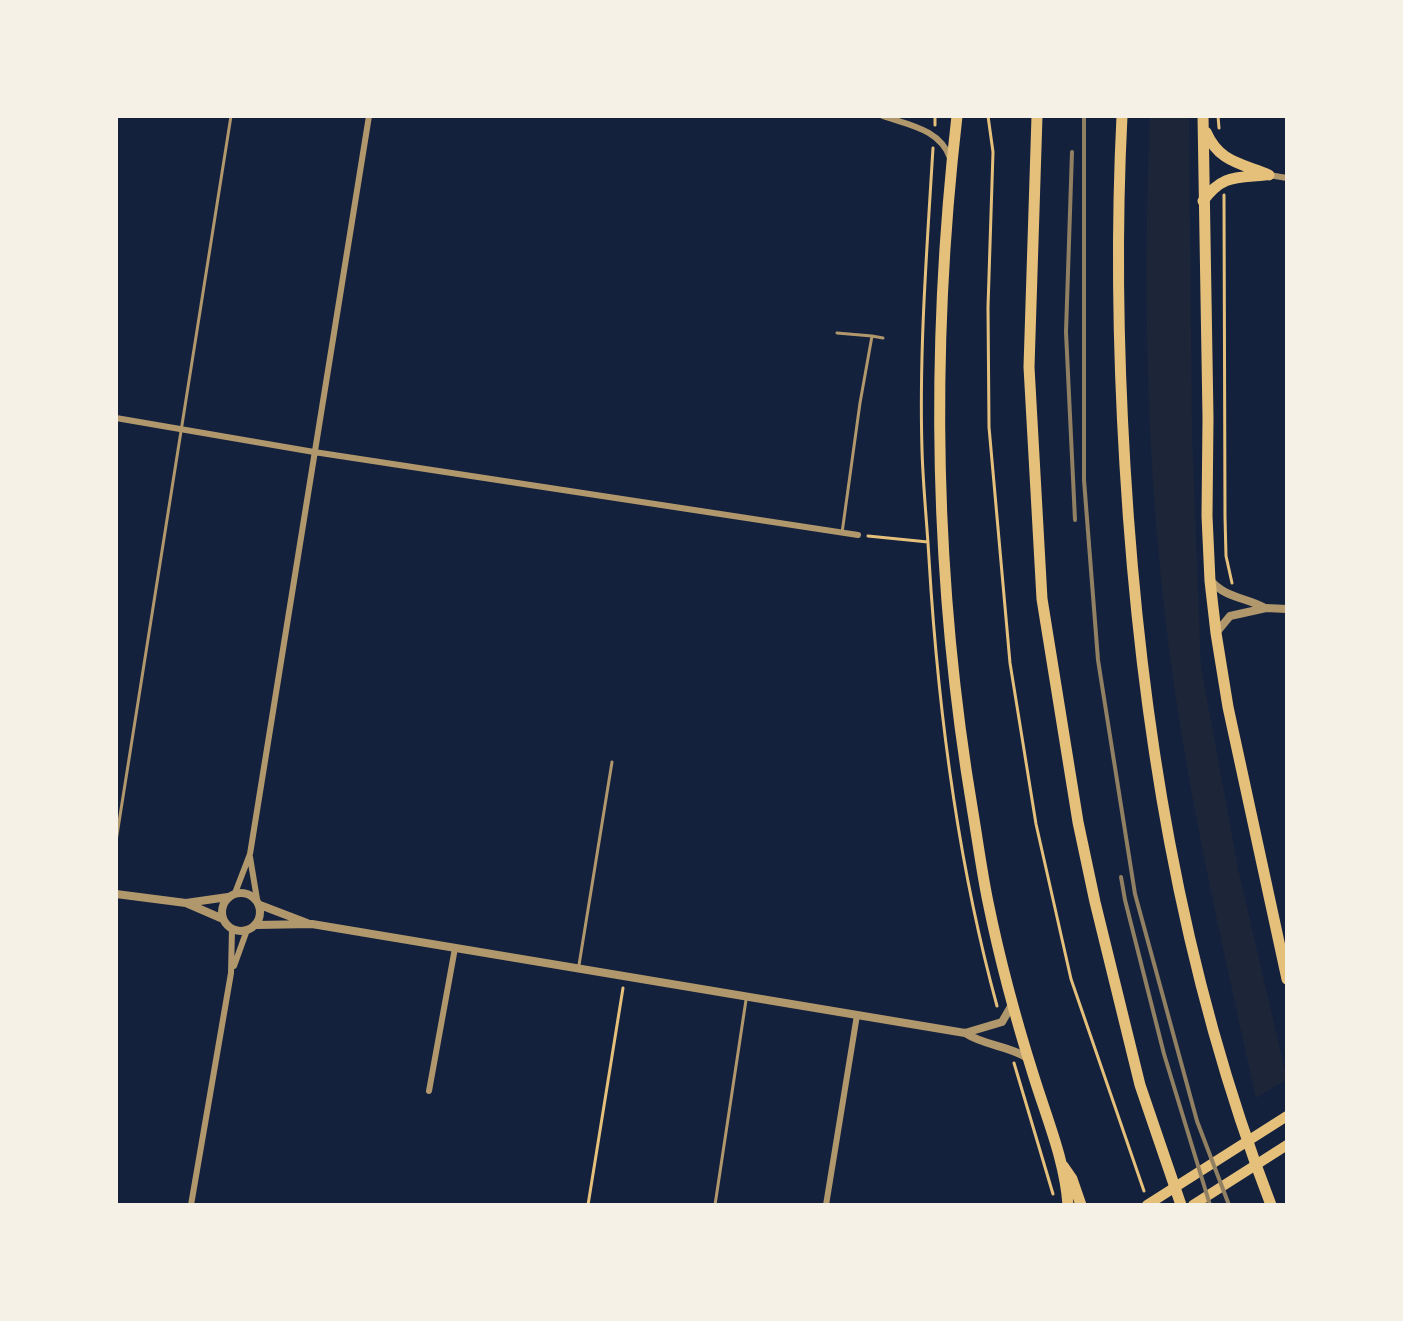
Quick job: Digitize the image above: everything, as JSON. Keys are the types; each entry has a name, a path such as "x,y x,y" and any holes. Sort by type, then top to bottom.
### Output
{"highway":[{"path":"957,116 939,318 938,420 942,560 960,738 988,902 1028,1058 1062,1166 1068,1205"},
{"path":"1037,116 1029,367 1042,599 1078,822 1095,902 1140,1085 1181,1205"},
{"path":"1122,116 1118,235 1122,424 1137,616 1149,712 1175,867 1201,989 1230,1090 1271,1205"},
{"path":"1203,120 1213,148 1224,157 1269,175"},
{"path":"1203,120 1210,581 1233,731 1287,979"},
{"path":"1203,201 1214,185 1224,180 1269,175"},
{"path":"1062,1166 1072,1179 1081,1205"}],"main road":[{"path":"1147,1205 1287,1116"},
{"path":"1193,1205 1282,1148"}],"street":[{"path":"223,919 222,907 232,895 250,854 369,116"},
{"path":"883,116 934,135 947,149 951,161"},
{"path":"1269,175 1287,178"},
{"path":"116,418 314,452 858,535"},
{"path":"1210,581 1232,597 1253,601 1266,608"},
{"path":"1216,633 1230,616 1266,608 1287,609"},
{"path":"231,973 261,912 250,854"},
{"path":"116,894 186,903 223,919 232,929 231,973 191,1205"},
{"path":"186,903 250,894 258,902 312,924 965,1033 980,1043 1010,1048 1028,1058"},
{"path":"232,929 312,924"},
{"path":"429,1091 455,948"},
{"path":"965,1033 1002,1022 1008,1017 1013,1003"},
{"path":"826,1205 857,1015"}],"lane":[{"path":"116,841 231,116"},
{"path":"837,333 883,338"},
{"path":"842,533 872,336"},
{"path":"578,969 612,762"},
{"path":"715,1205 746,996"}],"path":[{"path":"988,116 993,152 988,307 989,427 1010,663 1036,824 1071,979 1144,1191"},
{"path":"1218,116 1221,134"},
{"path":"1224,180 1225,530 1232,597"},
{"path":"858,535 928,542"},
{"path":"588,1205 624,976"}],"shaded area":[{"path":"1150,116 1189,116 1192,433 1201,667 1239,873 1287,1079 1256,1098 1189,779 1164,602 1149,394 1147,255"}],"railway":[{"path":"1084,116 1084,480 1098,660 1135,894 1197,1121 1229,1205"},
{"path":"1072,152 1066,332 1075,520"},
{"path":"1121,877 1164,1054 1210,1205"}]}
